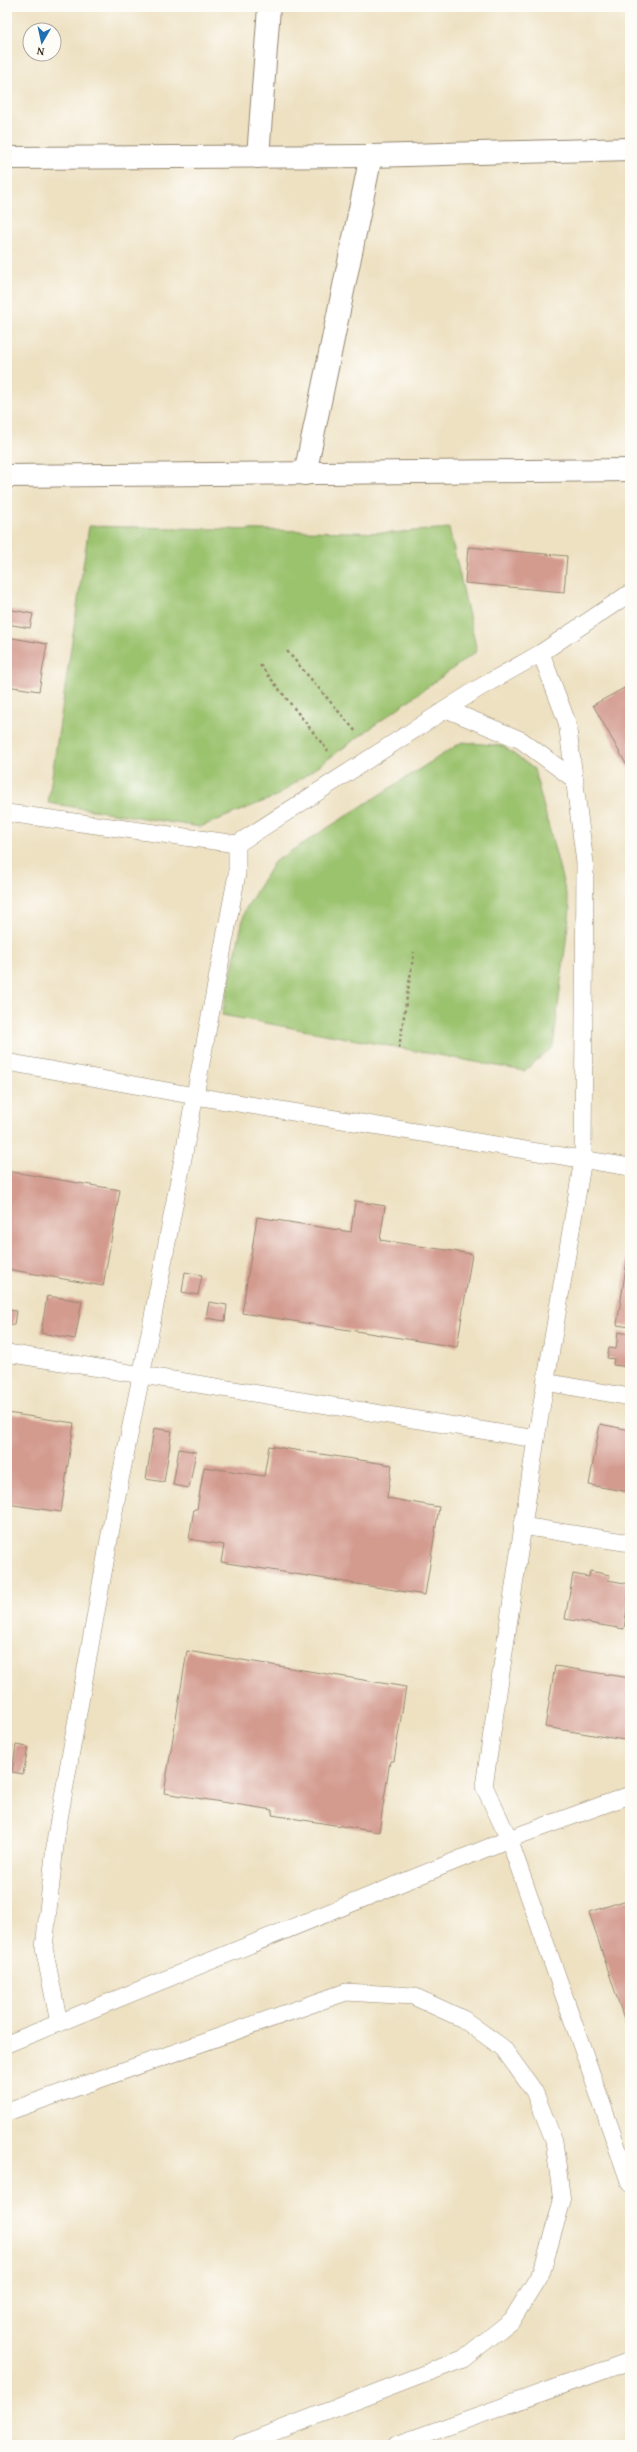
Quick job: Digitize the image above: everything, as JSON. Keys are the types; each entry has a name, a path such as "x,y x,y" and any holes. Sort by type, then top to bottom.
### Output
{"street":[{"path":"258,157 269,7"},
{"path":"7,158 371,156 630,149"},
{"path":"305,474 371,156"},
{"path":"7,476 630,470"}],"lane":[{"path":"7,813 237,844 446,709 541,653 630,593"},
{"path":"541,653 567,722 585,863 583,1159 522,1526 484,1786 509,1839 630,2184"},
{"path":"446,709 521,740 575,780"},
{"path":"59,2023 44,1948 56,1836 117,1494 237,874 237,844"},
{"path":"7,1062 195,1096 630,1167"},
{"path":"7,1353 536,1439"},
{"path":"545,1382 630,1397"},
{"path":"522,1526 630,1543"},
{"path":"7,2044 509,1839 630,1795"},
{"path":"7,2112 346,1992 412,1996 462,2019 503,2048 534,2091 554,2141 562,2201 542,2271 512,2320 463,2359 240,2445"},
{"path":"396,2445 630,2361"}],"path":[{"path":"287,652 375,755"},
{"path":"260,665 346,774"},
{"path":"399,1048 414,952"}],"green space":[{"path":"89,526 391,533 449,528 477,651 277,796 200,827 48,803"},
{"path":"462,742 503,746 534,769 570,909 553,1047 524,1071 222,1015 245,910 274,862"}],"building":[{"path":"468,547 567,556 564,592 465,583"},
{"path":"7,609 33,614 30,628 7,624"},
{"path":"7,637 47,644 39,691 7,686"},
{"path":"630,685 630,771 593,705"},
{"path":"7,1171 120,1190 103,1286 7,1269"},
{"path":"355,1201 385,1206 380,1240 472,1254 457,1347 242,1313 257,1217 351,1232"},
{"path":"630,1248 630,1327 617,1325"},
{"path":"185,1272 202,1275 198,1295 182,1292"},
{"path":"47,1296 82,1301 75,1339 41,1333"},
{"path":"209,1302 227,1305 225,1321 206,1318"},
{"path":"7,1310 16,1311 14,1325 7,1325"},
{"path":"618,1332 630,1334 630,1367 613,1365 614,1359 607,1358 609,1348 616,1349"},
{"path":"7,1413 74,1423 61,1512 7,1504"},
{"path":"600,1424 630,1430 630,1492 589,1485"},
{"path":"154,1428 172,1431 164,1482 146,1479"},
{"path":"269,1446 392,1465 387,1498 439,1507 425,1595 221,1562 224,1545 189,1539 194,1509 197,1509 204,1467 264,1476"},
{"path":"179,1449 196,1452 189,1488 173,1485"},
{"path":"590,1571 610,1575 608,1580 630,1584 624,1629 565,1619 573,1574 589,1577"},
{"path":"187,1651 406,1687 394,1761 390,1761 379,1832 272,1815 273,1810 164,1793"},
{"path":"555,1666 630,1678 630,1741 545,1727"},
{"path":"7,1742 12,1743 8,1769 7,1769"},
{"path":"16,1745 28,1747 23,1774 12,1772"},
{"path":"630,1899 630,2037 589,1912"}]}
